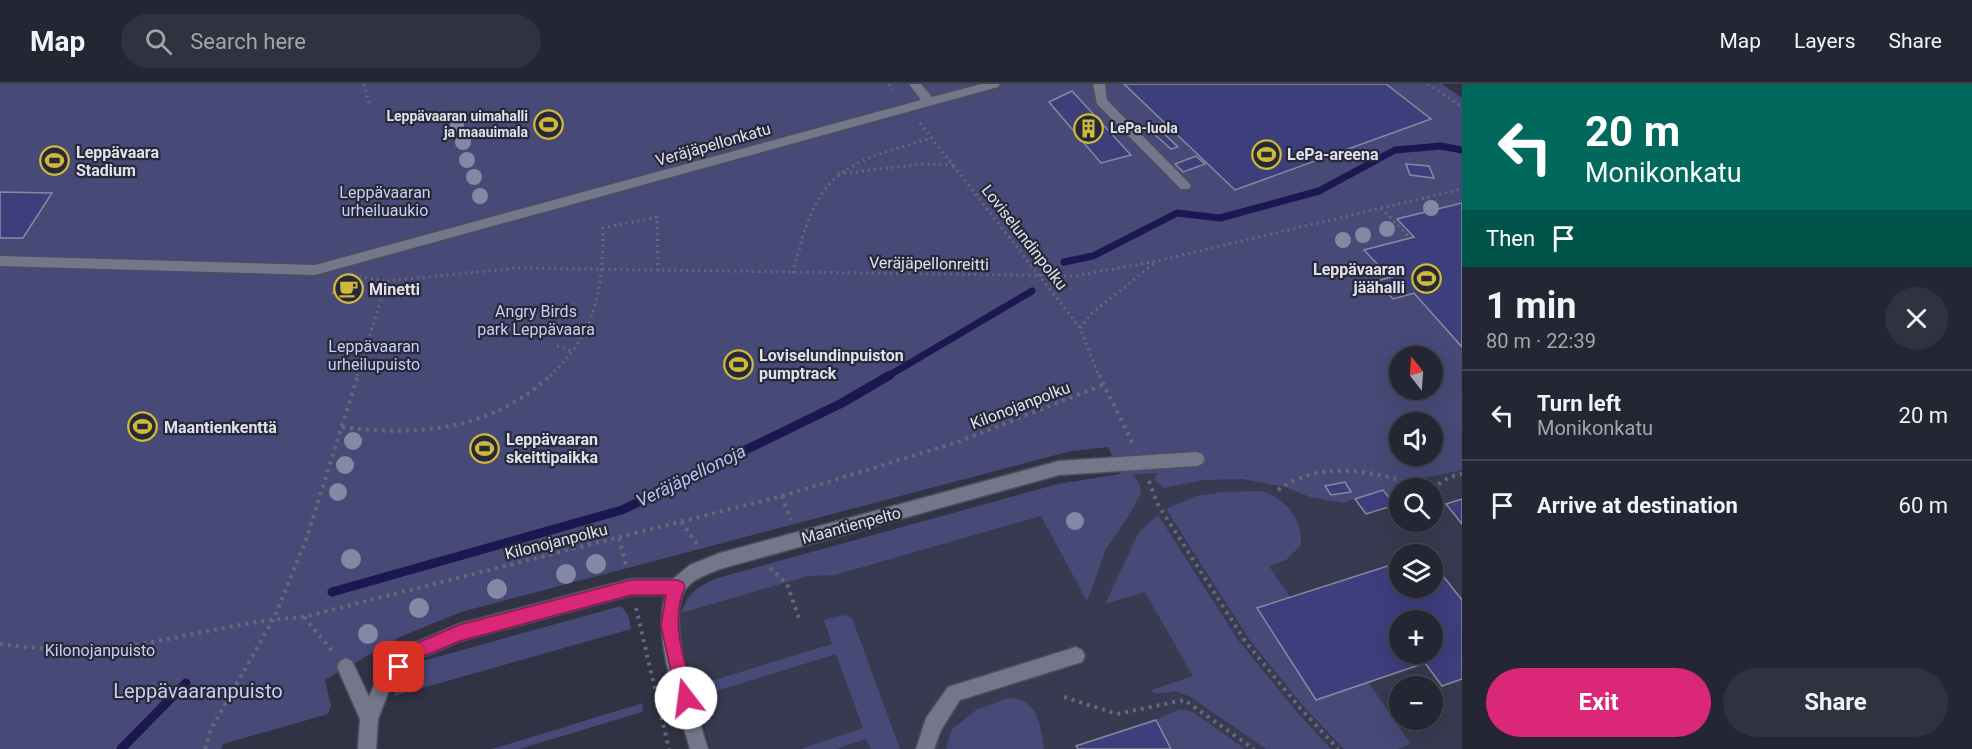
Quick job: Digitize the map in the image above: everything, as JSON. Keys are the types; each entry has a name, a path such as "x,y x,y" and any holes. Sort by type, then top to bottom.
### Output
{"street":[{"path":"915,84 929,102"},
{"name":"Veräjäpellonkatu","path":"0,261 315,270 994,84"},
{"path":"1100,84 1101,101 1185,186"},
{"name":"Maantienpelto","path":"677,587 686,577 712,564 1059,468 1139,460 1197,459"},
{"path":"368,749 369,719 384,682 414,652 459,633 631,587 677,587 672,598 669,626 699,749"},
{"path":"925,749 933,724 954,693 1077,656"},
{"path":"346,667 369,719"}],"path":[{"path":"364,84 369,103"},
{"path":"889,84 893,90"},
{"path":"1428,84 1462,107"},
{"name":"Loviselundinpolku","path":"916,118 1080,328 1103,386 1129,434 1139,460"},
{"path":"793,273 801,237 817,196 842,169 877,152 932,138"},
{"path":"837,175 922,164 954,165"},
{"name":"Veräjäpellonreitti","path":"356,276 387,281 518,268 1041,277 1108,272 1462,189"},
{"path":"1380,207 1408,236"},
{"path":"342,428 412,432 436,429 481,417 522,399 539,387 559,369 593,318 603,270 603,228 657,217 658,271"},
{"path":"1080,328 1092,313 1157,261"},
{"path":"205,749 211,729 274,618 306,540 387,281"},
{"path":"556,346 572,351"},
{"name":"Kilonojanpolku","path":"0,644 47,650 126,647 274,618 303,617 782,496 958,442 1103,386"},
{"path":"1278,490 1293,479 1310,474 1350,471 1395,478"},
{"path":"1443,481 1462,474"},
{"path":"1157,503 1245,641 1300,708 1338,749"},
{"path":"681,522 712,564"},
{"path":"619,538 669,749"},
{"path":"756,551 787,584 799,618"},
{"path":"303,617 346,667"},
{"path":"1064,698 1117,714 1184,699 1254,749"}],"shaded area":[{"path":"1462,446 1462,749 711,749 676,623 687,597 704,584 721,577 1058,484 1120,474 1389,457 1389,466 1443,466 1443,452"}],"green space":[{"name":"Leppävaaran urheilupuisto","path":"0,84 1442,84 1462,98 1462,470 1422,478 1389,478 1389,498 1383,490 1343,503 1310,497 1285,487 1242,479 1203,480 1164,488 1155,480 1159,473 1132,474 1140,485 1141,493 1106,549 1087,601 1041,516 835,575 808,576 681,613 696,590 721,577 1058,484 1120,474 1108,447 1071,451 461,612 400,637 325,680 331,705 328,714 223,744 221,749 0,749"},
{"path":"1262,491 1279,499 1296,518 1301,535 1301,545 1286,560 1269,566 1290,597 1257,609 1316,700 1368,682 1389,712 1389,730 1401,730 1411,744 1398,749 1344,749 1304,707 1249,639 1166,509 1196,496 1224,492"},
{"path":"1158,515 1238,640 1297,712 1331,749 1266,749 1191,697 1175,691 1154,693 1151,690 1193,676 1145,592 1105,604 1139,532"},
{"path":"621,606 628,615 631,629 394,696 396,681 412,664"},
{"path":"845,615 852,618 900,749 871,749 866,739 836,749 801,749 863,728 836,654 704,695 701,684 832,644 824,620"},
{"path":"1008,698 1018,699 1032,708 1039,722 1044,749 946,749 952,729 976,710"},
{"path":"643,703 642,712 519,749 492,749"},
{"path":"1180,709 1193,712 1245,749 1171,749 1156,720"}],"building":[{"name":"LePa-areena","path":"1124,84 1386,84 1431,119 1235,190"},
{"name":"LePa-luola","path":"1072,91 1131,155 1101,163 1049,102"},
{"path":"1159,129 1178,147 1171,149 1152,132"},
{"path":"1196,156 1205,164 1183,172 1175,164"},
{"path":"1406,164 1429,166 1434,178 1410,175"},
{"path":"0,192 52,193 23,238 0,238"},
{"name":"Leppävaaran jäähalli","path":"1462,203 1462,347 1414,293 1393,299 1377,281 1403,274 1394,265 1381,268 1364,250 1414,237 1397,219"},
{"name":"Minetti","path":"336,285 363,286 360,294 333,293"},
{"path":"1345,482 1351,492 1331,495 1325,486"},
{"path":"1383,490 1389,498 1389,507 1366,514 1355,499"},
{"path":"1462,499 1462,524 1446,504"},
{"path":"1389,566 1389,598 1443,598 1443,576 1462,600 1462,679 1443,686 1443,676 1435,676 1426,664 1443,664 1443,610 1389,610 1389,664 1422,664 1316,700 1257,608"},
{"path":"1156,720 1171,749 1078,749 1076,746"}],"waterway":[{"name":"Veräjäpellonoja","path":"1064,262 1093,256 1177,213 1220,218 1319,191 1395,150 1441,146 1462,150"},
{"name":"Veräjäpellonoja","path":"888,376 1032,291"},
{"name":"Veräjäpellonoja","path":"332,592 622,510 842,403 890,375"},
{"name":"Veräjäpellonoja","path":"121,749 186,683"}],"place":[{"name":"Leppävaaran uimahalli ja maauimala","path":"549,124"},
{"name":"LePa-luola","path":"1089,128"},
{"name":"LePa-areena","path":"1266,154"},
{"name":"Leppävaara Stadium","path":"55,161"},
{"name":"Leppävaaran jäähalli","path":"1426,278"},
{"name":"Minetti","path":"348,289"},
{"name":"Loviselundinpuiston pumptrack","path":"738,364"},
{"name":"Maantienkenttä","path":"143,427"},
{"name":"Leppävaaran skeittipaikka","path":"485,448"}],"route":[{"path":"399,667 414,652 459,633 631,587 677,587 672,598 669,626 686,698"}],"park label":[{"name":"Leppävaaran urheiluaukio","path":"385,201"},
{"name":"Angry Birds park Leppävaara","path":"536,320"},
{"name":"Kilonojanpuisto","path":"100,650"},
{"name":"Leppävaaranpuisto","path":"198,691"}]}
